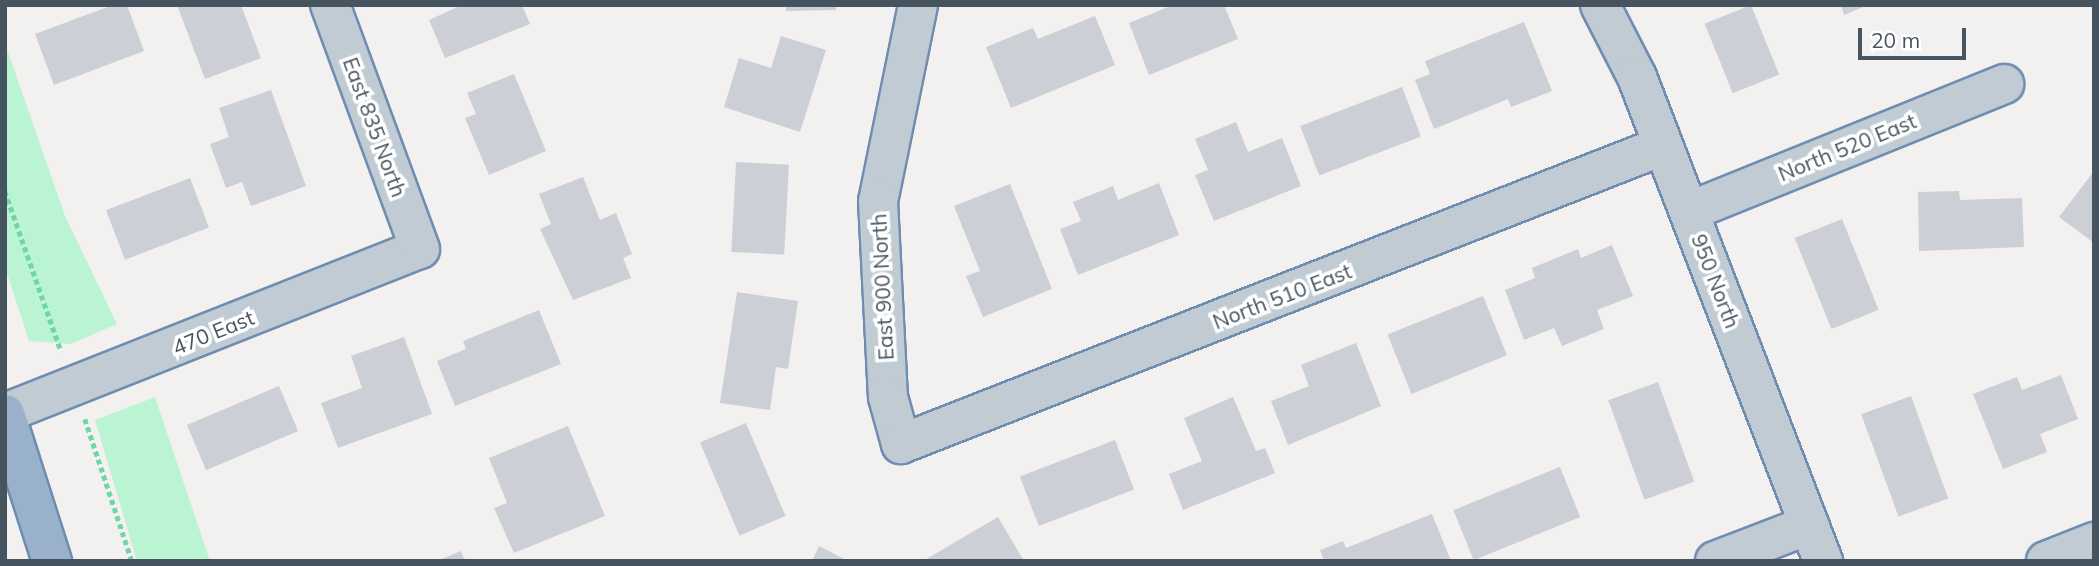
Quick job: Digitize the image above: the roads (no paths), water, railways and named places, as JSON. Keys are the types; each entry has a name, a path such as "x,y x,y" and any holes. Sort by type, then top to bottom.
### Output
{"highway":[{"path":"5,413 52,561"}],"street":[{"name":"East 835 North","path":"330,5 420,249"},
{"name":"East 900 North","path":"901,444 888,397 878,201 918,5"},
{"name":"950 North","path":"1600,5 1690,211 1823,561"},
{"name":"North 520 East","path":"1690,211 2004,83"},
{"name":"North 510 East","path":"901,444 1662,146"},
{"name":"470 East","path":"5,413 420,249"},
{"path":"1715,561 1809,525"},
{"path":"2046,561 2094,542"}]}
